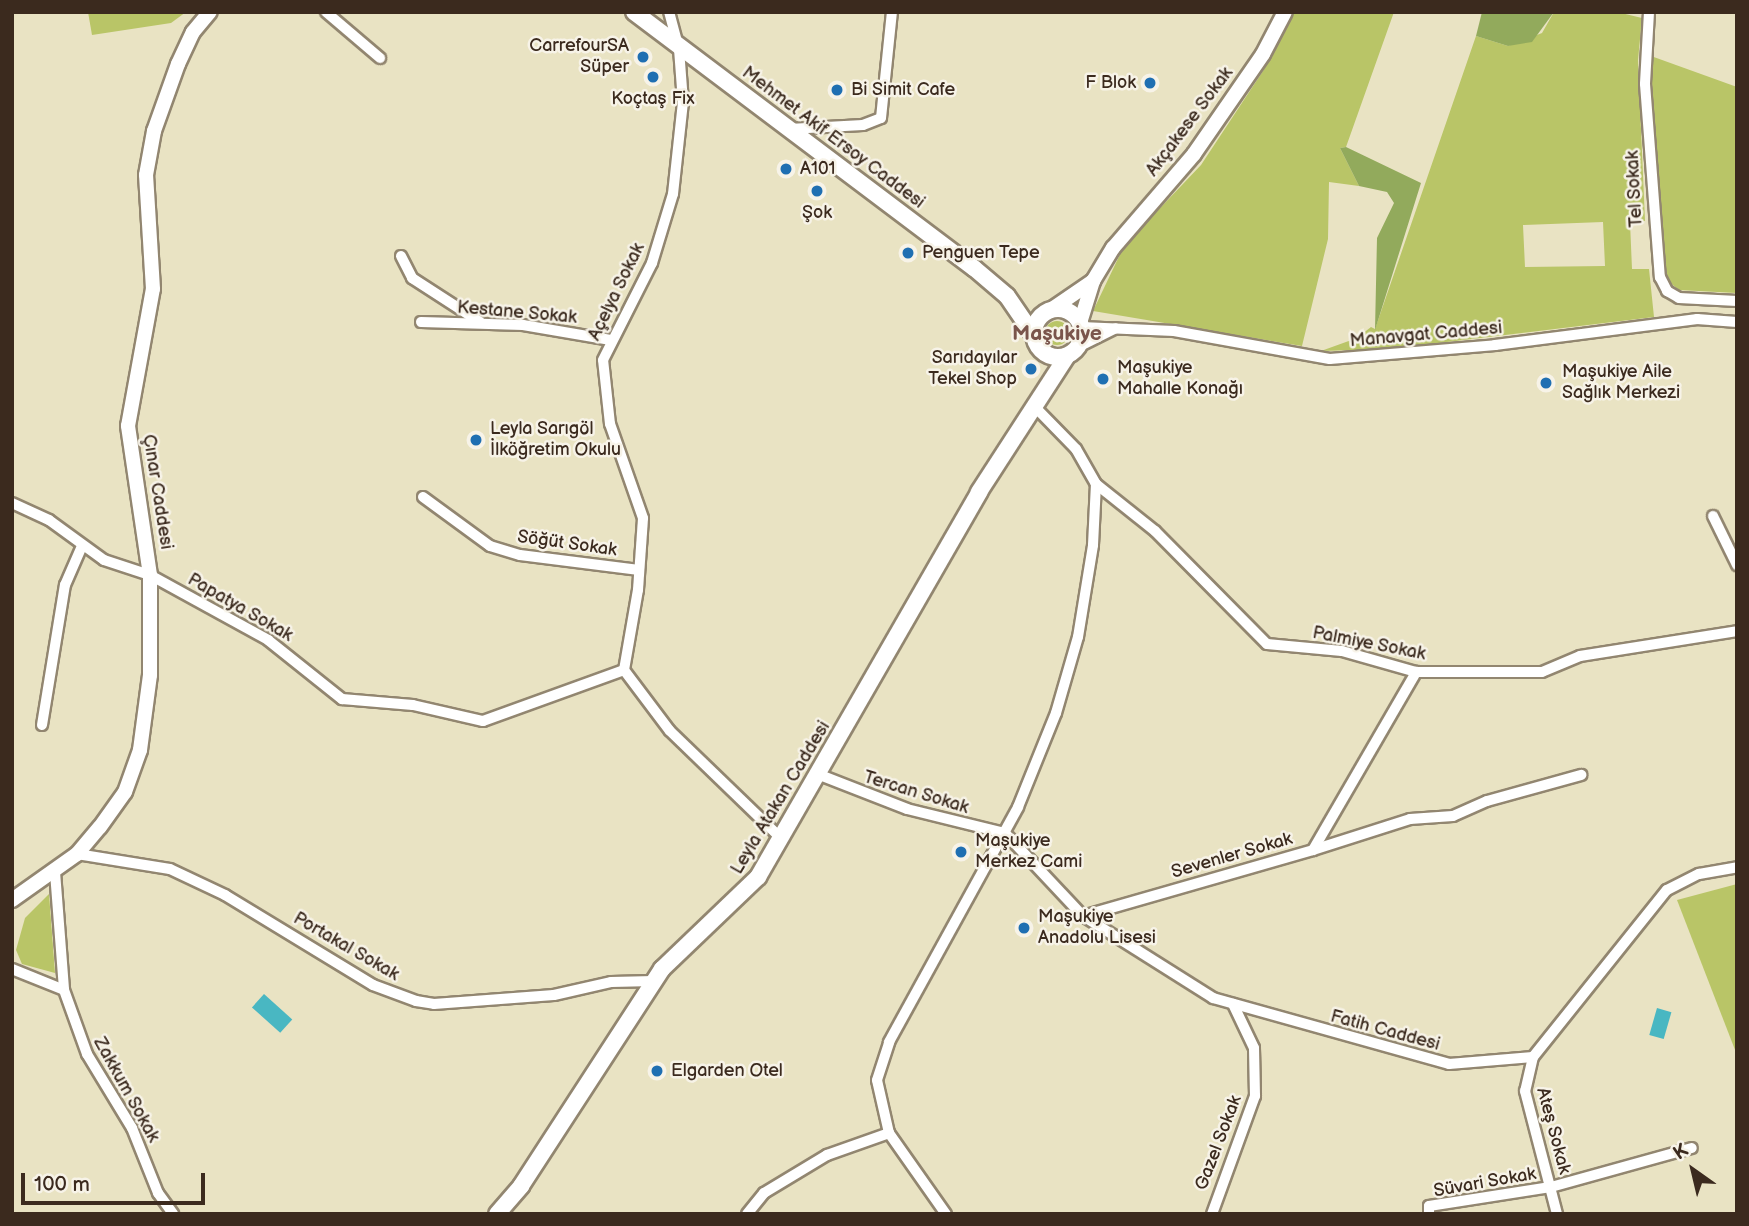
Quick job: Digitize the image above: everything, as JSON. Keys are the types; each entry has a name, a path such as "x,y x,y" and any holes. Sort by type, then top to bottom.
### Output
{"main road":[{"name":"Mehmet Akif Ersoy Caddesi","path":"634,12 1007,296"},
{"path":"1007,296 1048,311 1069,311 1081,325 1072,351 1042,352"},
{"path":"1007,296 1042,352 1033,405"},
{"path":"1033,334 1048,311"},
{"name":"Leyla Atakan Caddesi","path":"497,1214 521,1186 654,981 697,932 748,891 820,775 1033,405 1072,351"}],"street":[{"name":"Çınar Caddesi","path":"12,900 55,872 77,853 114,809 137,764 150,675 150,575 128,442 130,403 153,289 146,175 154,131 178,64 193,32 210,12"},
{"path":"326,12 380,58"},
{"name":"Açelya Sokak","path":"624,670 639,570 643,518 603,395 603,360 652,263 673,194 682,135 679,48 669,12"},
{"path":"788,129 863,125 881,118 892,12"},
{"name":"Akçakese Sokak","path":"1093,281 1126,230 1217,123 1263,54 1285,12"},
{"name":"Tel Sokak","path":"1649,12 1645,84 1660,277 1667,291 1679,298 1737,301"},
{"path":"401,256 412,278 481,322"},
{"path":"1048,311 1093,281"},
{"path":"1081,325 1093,281"},
{"name":"Manavgat Caddesi","path":"1081,325 1174,331 1331,359 1495,345 1697,319 1737,322"},
{"name":"Kestane Sokak","path":"421,323 481,322 611,340"},
{"path":"1072,351 1119,326"},
{"path":"946,1214 889,1133 877,1080 889,1042 1006,833 1056,713 1078,637 1093,545 1096,484 1076,449 1033,405"},
{"name":"Palmiye Sokak","path":"1096,484 1155,531 1266,644 1342,652 1416,672 1542,672 1580,656 1737,631"},
{"name":"Söğüt Sokak","path":"423,497 491,546 528,556 639,570"},
{"name":"Papatya Sokak","path":"12,503 49,520 82,546 115,565 150,575 268,640 342,699 413,705 483,721 624,670"},
{"path":"1713,516 1737,565"},
{"path":"42,724 63,594 82,546"},
{"path":"624,670 670,731 782,839"},
{"name":"Sevenler Sokak","path":"1083,916 1313,850 1416,672"},
{"name":"Tercan Sokak","path":"820,775 907,809 1006,833"},
{"path":"1313,850 1410,819 1453,816 1487,801 1581,775"},
{"name":"Fatih Caddesi","path":"1006,833 1083,916 1213,998 1448,1064 1533,1057"},
{"name":"Portakal Sokak","path":"77,853 170,869 248,908 373,985 416,1001 434,1004 554,995 611,982 654,981"},
{"path":"1533,1057 1667,890 1699,874 1737,867"},
{"name":"Zakkum Sokak","path":"55,872 64,990 86,1054 132,1128 158,1193 173,1214"},
{"path":"12,969 64,990"},
{"name":"Gazel Sokak","path":"1212,1214 1212,1204 1255,1096 1254,1048 1233,1004"},
{"name":"Ateş Sokak","path":"1533,1057 1525,1091 1558,1214"},
{"path":"747,1214 764,1193 827,1156 889,1133"},
{"path":"1552,1187 1692,1147"},
{"name":"Süvari Sokak","path":"1429,1214 1429,1206 1552,1187"}],"green space":[{"path":"88,12 186,12 171,23 92,35"},
{"path":"1293,12 1394,12 1346,147 1340,148 1359,186 1329,182 1328,239 1302,346 1093,311 1124,246 1201,165 1263,71"},
{"path":"1482,12 1554,12 1532,42 1508,46 1476,36"},
{"path":"1554,12 1617,12 1642,18 1638,60 1645,221 1630,222 1632,269 1649,269 1654,317 1389,349 1321,351 1357,338 1371,327 1375,329 1476,36 1508,46 1542,33","holes":["1603,222 1605,266 1525,267 1523,225"]},
{"path":"1651,56 1737,87 1737,293 1679,290 1664,278 1656,188"},
{"path":"1346,147 1421,183 1375,330 1377,238 1394,203 1387,192 1359,186 1340,148"},
{"path":"1057,321 1066,324 1069,333 1066,342 1057,345 1048,342 1045,333 1048,324"},
{"path":"1737,884 1737,1055 1677,900"},
{"path":"49,894 55,973 22,964 16,950 25,918"}],"water":[{"path":"264,994 292,1019 280,1033 252,1007"},
{"path":"1657,1008 1671,1012 1664,1039 1649,1035"}],"place":[{"name":"CarrefourSA Süper","path":"643,57"},
{"name":"Koçtaş Fix","path":"653,77"},
{"name":"F Blok","path":"1150,83"},
{"name":"Bi Simit Cafe","path":"837,90"},
{"name":"A101","path":"786,169"},
{"name":"Şok","path":"817,191"},
{"name":"Penguen Tepe","path":"908,253"},
{"name":"Sarıdayılar Tekel Shop","path":"1031,369"},
{"name":"Maşukiye Mahalle Konağı","path":"1103,379"},
{"name":"Maşukiye Aile Sağlık Merkezi","path":"1546,383"},
{"name":"Leyla Sarıgöl İlköğretim Okulu","path":"476,440"},
{"name":"Maşukiye Merkez Cami","path":"961,852"},
{"name":"Maşukiye Anadolu Lisesi","path":"1024,928"},
{"name":"Elgarden Otel","path":"657,1071"}],"district":[{"name":"Maşukiye","path":"1057,334"}]}
